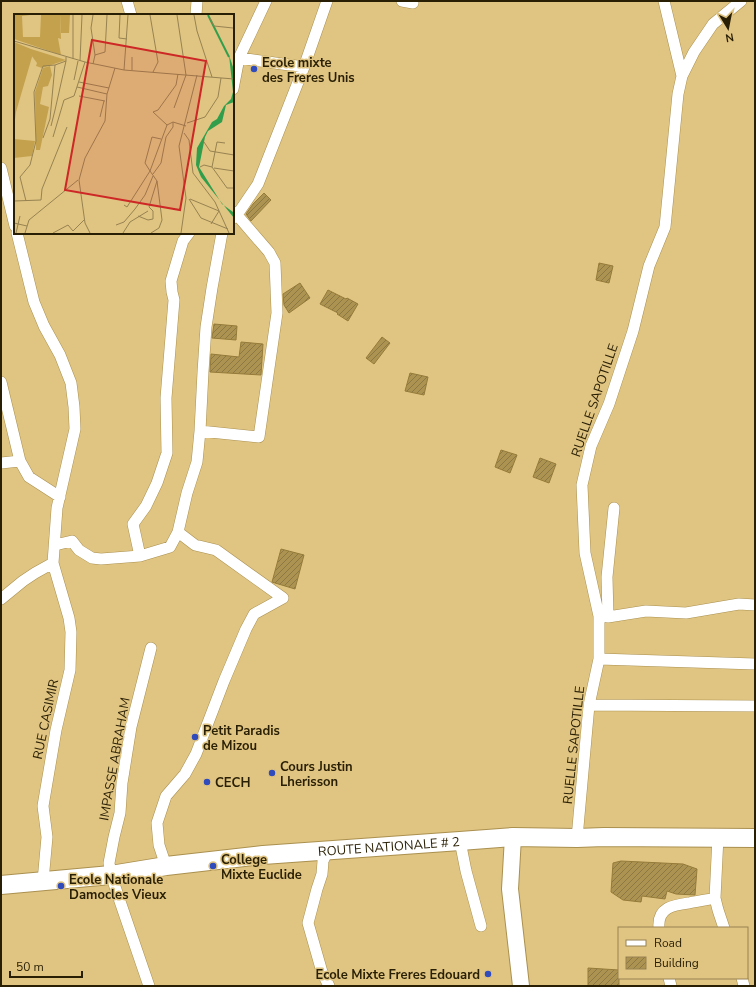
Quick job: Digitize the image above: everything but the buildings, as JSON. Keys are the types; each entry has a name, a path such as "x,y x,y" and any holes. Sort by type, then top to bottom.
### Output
{"main road":[{"name":"ROUTE NATIONALE # 2","path":"1,885 111,875 166,866 263,855 513,837 755,838"}],"street":[{"path":"127,1 132,14"},
{"path":"196,14 197,1"},
{"path":"234,83 238,58 266,1"},
{"path":"200,431 258,438 277,313 275,263 269,252 234,215 258,184 328,1"},
{"name":"RUELLE SAPOTILLE","path":"578,838 589,705 599,659 604,617 585,553 582,485 591,446 608,404 633,331 650,266 665,227 678,94 682,76 664,1"},
{"path":"682,76 694,52 713,24 741,1"},
{"path":"238,58 304,67"},
{"path":"1,168 14,222"},
{"name":"RUE CASIMIR","path":"17,234 34,302 44,326 60,355 70,383 74,407 75,429 57,508 54,545 53,564 69,618 71,632 70,670 56,730 43,806 47,837 43,881"},
{"path":"140,556 133,524 146,506 157,483 167,454 166,398 174,300 171,281 184,241 188,234"},
{"path":"54,545 72,541 79,550 101,562 140,556 170,547 178,532 187,493 197,462 206,327 222,234"},
{"path":"1,382 20,461 29,477 60,497"},
{"path":"1,463 20,461"},
{"path":"614,508 604,617 646,612 686,613 739,604 755,606"},
{"path":"166,866 159,845 157,823 166,796 184,774 196,754 240,642 254,614 283,598 216,550 195,545 178,532"},
{"path":"1,599 23,580 53,564"},
{"name":"IMPASSE ABRAHAM","path":"149,986 111,875 109,863 120,813 122,783 131,727 151,648"},
{"path":"599,659 755,664"},
{"path":"589,705 755,706"},
{"path":"513,837 510,889 521,986"},
{"path":"718,837 715,898 724,927"},
{"path":"460,841 466,871 481,926"},
{"path":"328,850 323,861 322,874 308,923 322,972 329,986"},
{"path":"659,927 660,919 663,913 672,906 715,898"}],"place":[{"name":"Ecole mixte des Freres Unis","path":"254,69"},
{"name":"Petit Paradis de Mizou","path":"195,737"},
{"name":"Cours Justin Lherisson","path":"272,773"},
{"name":"CECH","path":"207,782"},
{"name":"College Mixte Euclide","path":"213,866"},
{"name":"Ecole Nationale Damocles Vieux","path":"61,886"},
{"name":"Ecole Mixte Freres Edouard","path":"488,974"}]}
